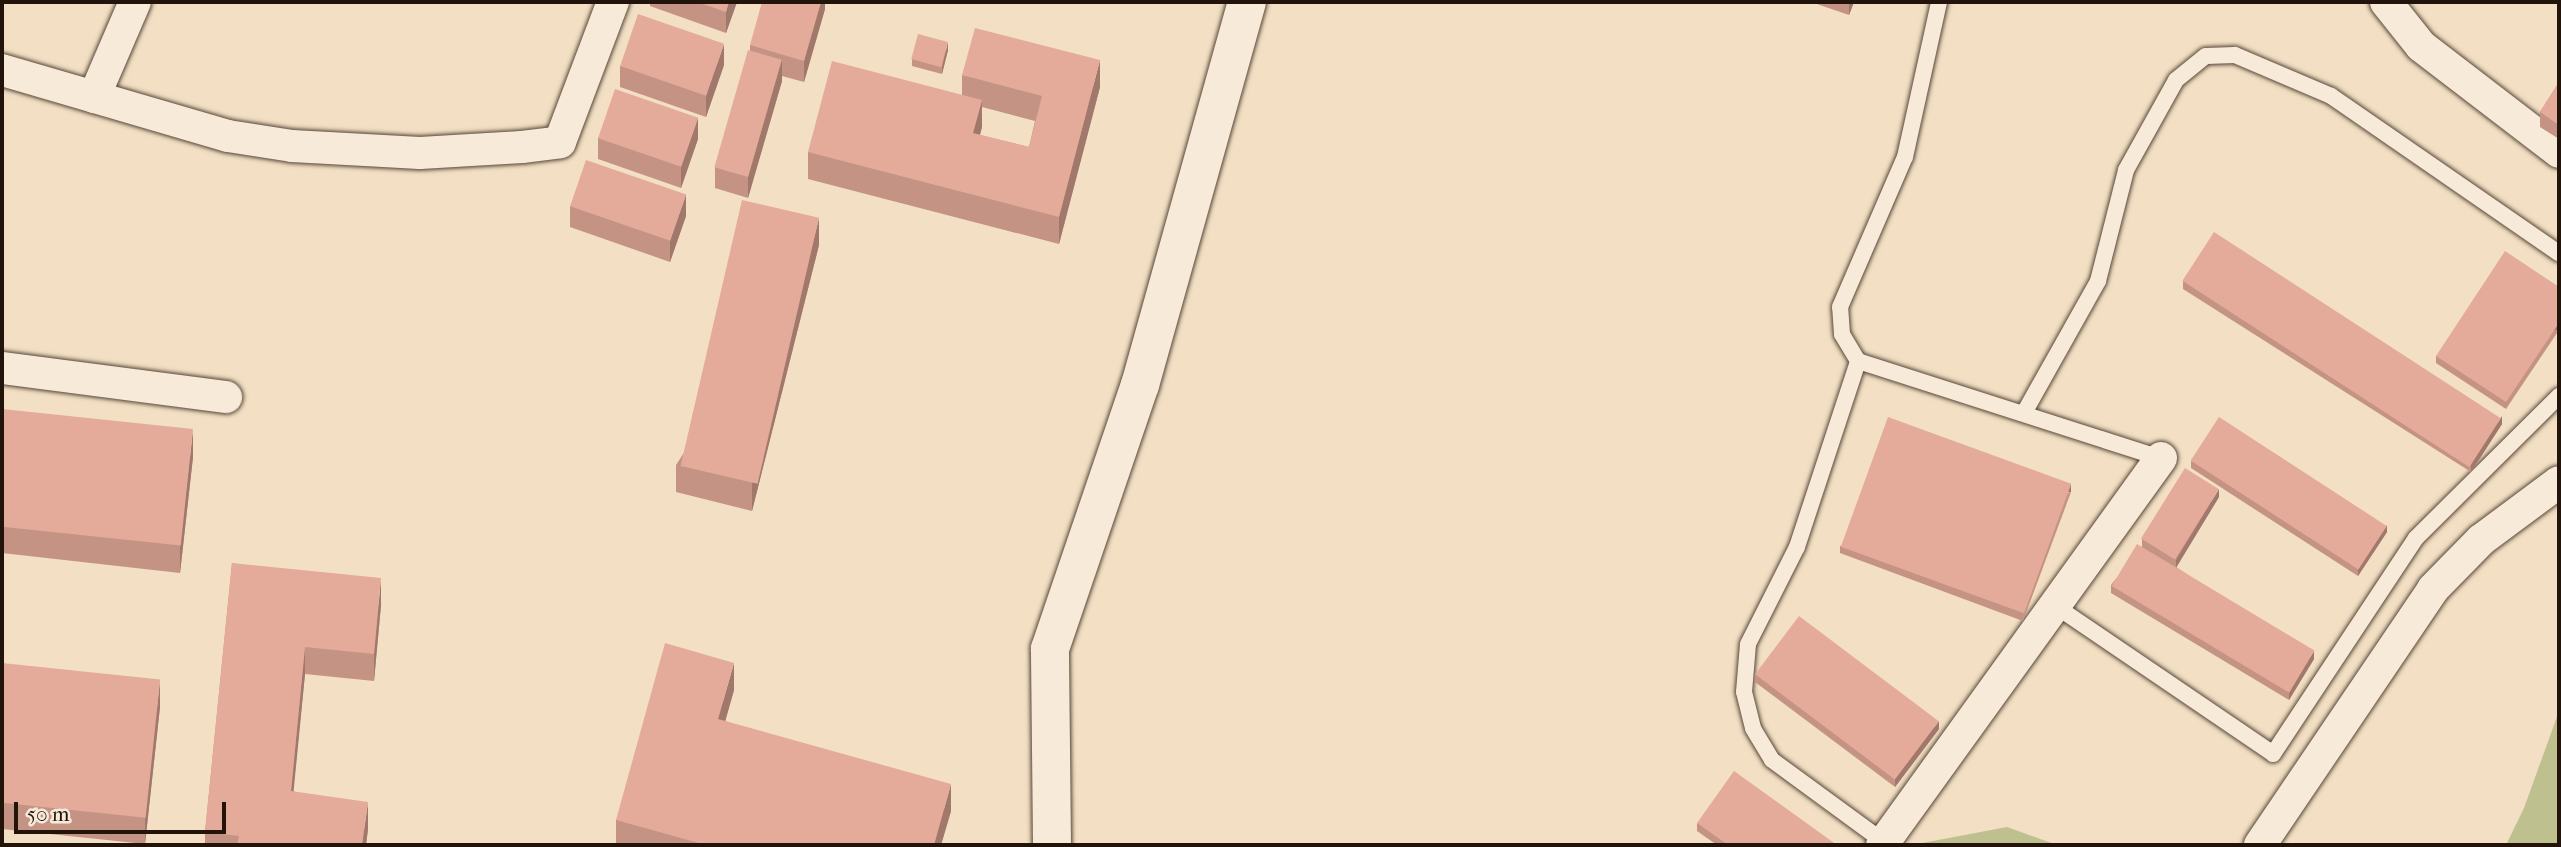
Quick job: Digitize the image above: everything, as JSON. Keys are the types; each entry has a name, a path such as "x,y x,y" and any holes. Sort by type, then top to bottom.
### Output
{"street":[{"path":"94,97 135,2"},
{"path":"2,70 228,136 292,146 420,153 560,142 613,2"},
{"path":"1052,845 1050,649 1140,385 1247,2"},
{"path":"2386,2 2421,46 2559,152"},
{"path":"2,368 226,397"},
{"path":"1883,844 2057,607 2161,458"},
{"path":"2260,845 2433,589 2481,540 2559,482"}],"lane":[{"path":"1939,2 1905,157 1840,307 1842,334 1858,361 2161,458"},
{"path":"2024,414 2098,281 2126,170 2176,80 2206,56 2235,55 2331,96 2559,253"},
{"path":"1858,361 1797,547 1748,644 1744,692 1753,728 1772,760 1883,844"},
{"path":"2057,607 2273,754 2416,538 2559,396"}],"green space":[{"path":"2559,711 2559,845 2506,845 2524,808"},
{"path":"2007,827 2057,845 1916,845 1917,844"}],"building":[{"path":"697,2 729,2 726,12"},
{"path":"762,2 821,2 804,61 750,45"},
{"path":"638,14 724,44 706,96 620,66"},
{"path":"975,28 1100,60 1059,217 808,152 832,61 982,100 973,133 1029,147 1042,96 962,75"},
{"path":"918,34 948,42 941,67 911,59"},
{"path":"748,50 782,60 748,177 714,167"},
{"path":"2559,82 2559,125 2540,112"},
{"path":"615,89 698,118 681,167 598,138"},
{"path":"586,160 686,195 670,241 570,206"},
{"path":"742,200 819,218 758,484 681,466"},
{"path":"2214,232 2501,418 2469,467 2182,281"},
{"path":"2505,251 2559,287 2559,323 2506,402 2436,356"},
{"path":"2,409 193,429 181,545 2,527"},
{"path":"1888,417 2071,484 2024,613 1841,547"},
{"path":"2219,417 2387,526 2358,570 2191,461"},
{"path":"2185,468 2219,489 2175,560 2141,538"},
{"path":"2137,544 2314,651 2289,693 2112,586"},
{"path":"232,563 381,578 374,654 305,647 291,791 368,802 362,845 237,845 239,836 205,832"},
{"path":"1799,616 1939,721 1895,780 1755,674"},
{"path":"665,643 734,663 718,719 951,784 934,845 706,845 616,820"},
{"path":"2,663 160,680 146,818 2,803"},
{"path":"1734,771 1837,845 1728,845 1697,823"}]}
